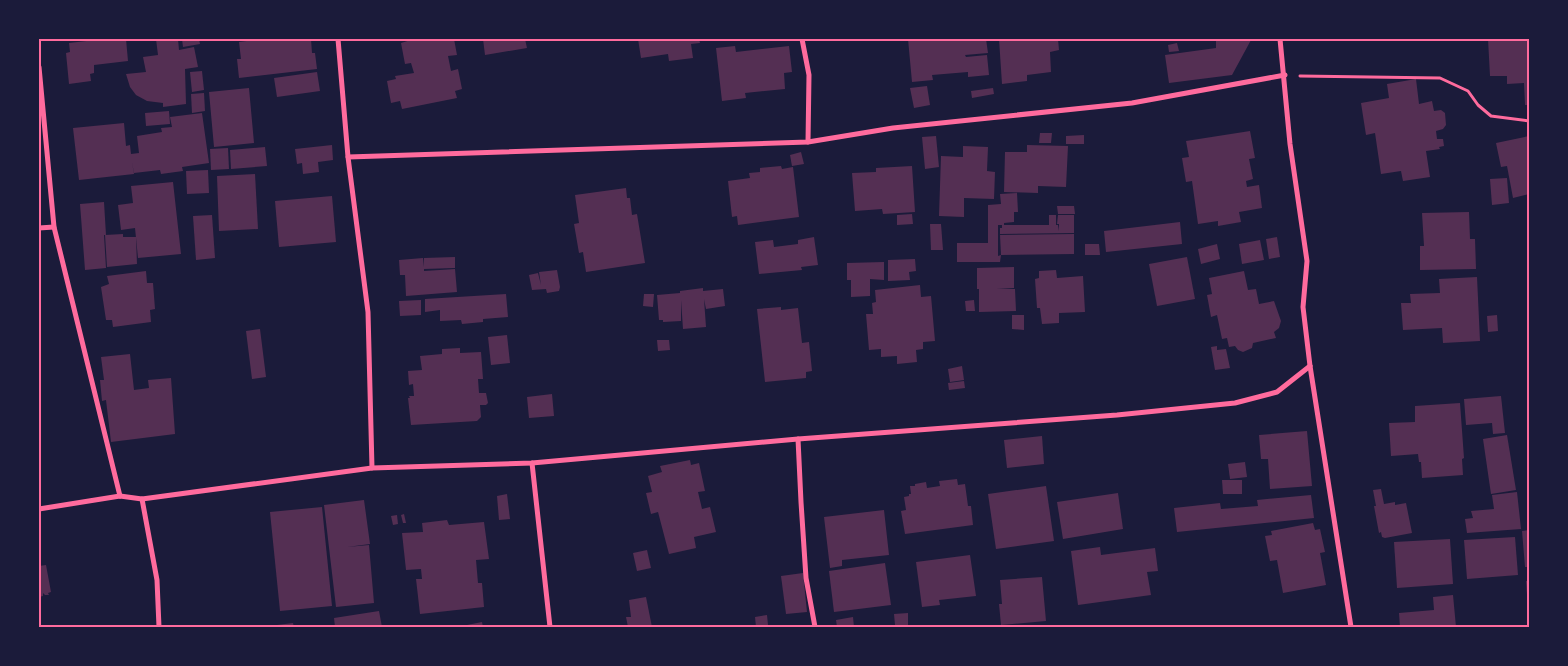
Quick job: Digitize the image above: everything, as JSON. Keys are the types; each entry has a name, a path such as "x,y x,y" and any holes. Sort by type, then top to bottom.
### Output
{"street":[{"path":"338,39 348,157 368,312 372,468"},
{"path":"802,39 809,75 808,142"},
{"path":"1280,39 1285,75 1290,144 1307,261 1303,307 1310,366 1351,627"},
{"path":"39,67 54,227 120,496"},
{"path":"348,157 808,142 893,128 1132,103 1285,75"},
{"path":"39,228 54,227"},
{"path":"39,509 120,496 142,499 372,468 532,462 798,439 1117,415 1235,403 1277,392 1310,366"},
{"path":"798,439 800,502 806,578 815,627"},
{"path":"532,462 550,627"},
{"path":"142,499 156,580 159,627"}],"path":[{"path":"1285,75 1440,78 1468,91 1478,105 1491,116 1529,121"}],"building":[{"path":"104,39 126,39 128,61 94,65 94,73 90,74 91,81 69,84 66,53 70,52 69,43"},
{"path":"156,39 178,39 179,50 194,47 198,67 185,69 186,104 163,107 163,103 147,101 136,95 130,87 126,74 146,72 143,57 158,55"},
{"path":"182,39 199,39 200,44 183,47"},
{"path":"261,39 311,39 312,53 315,53 317,69 239,78 237,59 241,59 239,42"},
{"path":"414,39 454,39 457,55 448,56 451,71 458,69 462,89 455,91 457,98 402,109 400,101 391,103 387,81 396,79 395,76 414,73 411,63 405,64 401,43"},
{"path":"483,39 525,39 527,48 485,55"},
{"path":"638,39 699,39 700,43 691,44 693,58 669,61 668,54 641,58"},
{"path":"908,39 986,39 988,53 965,55 966,57 987,55 989,75 968,77 968,72 932,75 933,80 912,82"},
{"path":"999,39 1058,39 1059,50 1050,52 1051,72 1027,75 1027,81 1002,84"},
{"path":"1216,39 1251,40 1232,75 1169,83 1165,55 1216,48"},
{"path":"1488,39 1529,39 1529,105 1525,105 1524,83 1507,84 1507,76 1490,76"},
{"path":"1177,43 1179,51 1169,52 1168,45"},
{"path":"735,46 736,52 789,46 792,72 784,73 785,89 745,93 746,98 722,101 716,48"},
{"path":"202,71 204,90 192,92 190,72"},
{"path":"317,72 320,91 277,97 274,78"},
{"path":"1416,79 1419,104 1432,101 1434,111 1441,110 1445,113 1446,125 1443,129 1436,131 1437,139 1443,139 1444,146 1439,147 1440,149 1426,151 1430,177 1403,181 1401,171 1381,174 1375,133 1366,135 1361,103 1389,98 1387,84"},
{"path":"927,86 930,105 914,108 910,88"},
{"path":"249,88 254,143 214,147 209,92"},
{"path":"993,88 994,94 972,98 971,91"},
{"path":"204,93 205,111 192,113 191,94"},
{"path":"169,111 170,124 146,126 145,113"},
{"path":"202,113 209,163 182,167 183,171 161,174 160,170 134,173 132,162 134,174 79,180 73,128 124,123 126,146 130,145 131,154 139,153 137,136 162,132 161,128 172,127 170,117"},
{"path":"1250,131 1255,158 1249,159 1253,179 1246,181 1247,187 1259,185 1262,208 1239,212 1241,222 1218,226 1218,221 1198,224 1192,181 1186,182 1182,158 1189,157 1186,141"},
{"path":"1040,133 1052,133 1051,143 1039,143"},
{"path":"1084,135 1084,144 1066,144 1066,136"},
{"path":"936,136 939,167 925,169 922,137"},
{"path":"1529,136 1529,194 1513,198 1507,166 1501,167 1496,143"},
{"path":"332,145 333,160 318,162 319,172 303,174 302,163 297,164 295,149"},
{"path":"1027,145 1068,146 1066,187 1038,186 1038,193 1004,192 1005,152 1027,152"},
{"path":"963,146 988,147 987,171 995,172 994,199 964,198 964,217 939,216 941,156 963,157"},
{"path":"265,147 267,166 231,169 230,150"},
{"path":"228,148 229,169 211,170 210,149"},
{"path":"801,152 804,164 792,166 790,155"},
{"path":"781,166 782,169 793,167 799,217 738,225 737,216 732,217 728,181 750,178 749,173 760,172 760,168"},
{"path":"912,166 915,212 883,214 882,209 855,211 852,173 876,172 876,168"},
{"path":"208,170 209,193 187,194 186,171"},
{"path":"255,174 258,229 219,231 217,176"},
{"path":"1507,178 1509,203 1492,205 1490,179"},
{"path":"173,182 181,254 138,258 135,228 121,230 118,205 133,203 131,186"},
{"path":"626,188 627,198 630,198 632,215 637,214 645,263 586,272 583,252 579,253 574,224 579,223 575,195"},
{"path":"1017,193 1018,212 1014,212 1014,222 1004,223 1004,225 1049,225 1049,215 1056,215 1056,225 1058,225 1059,231 1059,224 1057,224 1058,215 1074,215 1074,233 1000,234 1002,225 998,225 998,256 1001,255 1000,262 957,262 957,243 988,243 988,205 1001,204 1000,194"},
{"path":"332,196 336,242 279,247 275,201"},
{"path":"104,202 106,268 85,270 80,204"},
{"path":"1057,206 1074,206 1075,214 1058,214"},
{"path":"1469,212 1470,239 1475,239 1476,269 1420,270 1420,246 1424,246 1422,213"},
{"path":"912,214 913,224 897,225 897,215"},
{"path":"212,215 215,258 196,260 193,216"},
{"path":"1180,222 1182,244 1106,252 1104,231"},
{"path":"930,224 941,224 943,250 931,250"},
{"path":"123,234 123,237 136,237 137,264 107,267 105,235"},
{"path":"1074,234 1074,254 1001,255 1000,235"},
{"path":"814,237 818,265 801,267 802,270 759,274 755,242 773,240 774,247 798,244 798,240"},
{"path":"1277,237 1280,257 1269,259 1266,239"},
{"path":"1260,240 1264,260 1242,264 1239,244"},
{"path":"1085,244 1099,244 1100,255 1085,255"},
{"path":"1217,244 1220,259 1201,264 1198,249"},
{"path":"455,257 455,268 424,269 424,271 455,269 457,292 406,296 405,275 400,275 399,260 423,258 424,267 424,258"},
{"path":"1187,257 1195,299 1157,306 1149,264"},
{"path":"915,259 916,271 909,272 910,280 888,281 888,260"},
{"path":"884,262 884,280 870,279 870,296 851,297 851,280 847,280 847,263"},
{"path":"1014,267 1014,288 997,289 1015,289 1016,311 979,312 977,268"},
{"path":"557,270 559,291 547,293 546,289 532,290 529,275 538,273 541,285 539,272"},
{"path":"1056,270 1057,278 1083,276 1085,312 1059,313 1059,323 1042,324 1040,308 1037,308 1035,279 1039,278 1039,271"},
{"path":"146,271 147,283 153,283 155,309 150,310 151,322 113,327 112,320 106,320 101,287 109,284 107,276"},
{"path":"1244,271 1248,290 1256,289 1259,304 1274,301 1281,321 1279,328 1274,332 1276,338 1253,343 1252,348 1243,352 1235,346 1229,347 1227,338 1222,339 1217,315 1211,317 1207,295 1212,294 1209,278"},
{"path":"1477,277 1480,341 1443,343 1442,328 1403,330 1401,303 1411,303 1410,294 1440,293 1439,279"},
{"path":"920,285 921,297 931,296 935,341 923,342 923,349 916,350 917,362 897,364 897,356 881,357 881,349 869,350 866,314 873,314 872,303 876,302 875,290"},
{"path":"703,288 703,291 723,289 725,306 706,309 704,299 706,327 683,329 681,300 681,321 663,322 663,320 659,320 657,295"},
{"path":"506,294 508,317 483,319 483,322 462,324 461,320 440,321 440,310 425,312 425,299"},
{"path":"644,294 654,294 653,307 643,306"},
{"path":"421,300 421,315 400,316 399,301"},
{"path":"974,300 975,311 966,311 965,301"},
{"path":"781,307 781,310 798,308 802,343 809,342 812,371 806,372 806,378 765,382 757,309"},
{"path":"1012,315 1024,315 1024,330 1012,329"},
{"path":"1497,315 1498,331 1488,332 1487,316"},
{"path":"260,329 266,377 252,379 246,331"},
{"path":"507,335 510,363 491,365 488,337"},
{"path":"657,340 669,340 670,350 658,351"},
{"path":"1217,346 1217,350 1226,349 1230,368 1215,370 1211,347"},
{"path":"460,348 460,353 481,352 483,379 478,379 479,393 486,393 488,403 480,405 481,417 477,421 411,425 408,398 410,398 409,396 414,396 413,384 409,385 408,371 422,370 420,356 442,354 442,349"},
{"path":"130,354 134,390 149,388 148,380 171,378 175,434 111,442 106,400 102,401 100,380 104,380 101,357"},
{"path":"962,366 964,380 950,382 948,369"},
{"path":"964,381 965,388 949,390 948,383"},
{"path":"552,394 554,416 529,418 527,397"},
{"path":"1501,396 1505,433 1493,434 1492,423 1466,425 1464,399"},
{"path":"1460,403 1464,458 1462,459 1463,475 1422,478 1421,462 1419,462 1418,454 1391,456 1389,423 1415,422 1415,406"},
{"path":"1307,431 1312,486 1270,489 1268,459 1261,459 1259,435"},
{"path":"1507,435 1516,490 1491,494 1483,439"},
{"path":"1042,436 1044,464 1007,468 1004,440"},
{"path":"690,460 691,465 699,463 705,491 698,492 702,509 710,507 716,532 694,537 696,548 669,554 658,512 651,514 646,493 652,492 648,476 662,472 660,466"},
{"path":"1245,462 1247,477 1230,479 1228,464"},
{"path":"957,479 958,485 965,484 968,506 971,506 973,525 905,534 901,511 906,510 904,497 911,494 910,486 926,482 927,488 940,486 939,481"},
{"path":"1222,480 1242,480 1242,494 1223,494"},
{"path":"1046,486 1054,541 996,549 988,494"},
{"path":"1381,489 1384,504 1406,503 1412,533 1385,538 1382,537 1381,532 1379,533 1373,490"},
{"path":"1517,492 1521,529 1467,533 1465,519 1473,518 1471,511 1494,509 1492,495"},
{"path":"1118,493 1123,529 1063,539 1057,502"},
{"path":"507,494 510,519 499,520 497,496"},
{"path":"1311,495 1314,518 1177,532 1174,508 1220,503 1221,509 1258,506 1257,500"},
{"path":"364,500 370,544 347,547 369,545 374,603 336,607 324,505"},
{"path":"322,507 332,606 280,611 270,512"},
{"path":"884,510 889,555 842,560 842,566 830,568 824,517"},
{"path":"404,514 406,523 403,523 401,515"},
{"path":"397,515 398,524 393,525 391,516"},
{"path":"447,520 449,525 484,522 489,559 476,560 478,583 482,583 484,607 420,614 416,579 422,579 421,569 406,570 402,533 423,532 422,523"},
{"path":"1313,523 1315,530 1320,529 1325,552 1320,553 1326,585 1283,593 1277,560 1270,561 1265,536 1272,535 1271,531"},
{"path":"1529,530 1529,567 1525,567 1522,531"},
{"path":"1515,537 1518,575 1467,579 1464,540"},
{"path":"1450,539 1453,584 1397,588 1394,542"},
{"path":"1100,547 1101,555 1155,548 1158,571 1147,572 1151,595 1078,605 1071,551"},
{"path":"647,550 651,568 637,571 633,553"},
{"path":"970,555 976,596 939,600 940,605 922,607 916,562"},
{"path":"885,563 891,605 834,612 829,571"},
{"path":"46,565 51,592 48,593 49,595 43,593 43,596 39,597 39,566"},
{"path":"803,573 807,612 786,614 781,576"},
{"path":"1042,577 1046,621 1001,625 999,604 1002,604 1000,580"},
{"path":"1526,581 1529,581 1529,609 1528,609"},
{"path":"1453,595 1456,627 1400,627 1399,613 1434,610 1433,597"},
{"path":"646,597 652,627 633,627 633,625 628,627 626,617 631,617 629,600"},
{"path":"379,611 382,627 335,627 334,618"},
{"path":"908,613 908,625 895,625 894,614"},
{"path":"767,615 768,625 756,627 755,617"},
{"path":"853,617 854,627 837,627 836,620"},
{"path":"482,622 483,627 462,627 462,626"},
{"path":"293,623 294,627 269,627 269,626"}]}
